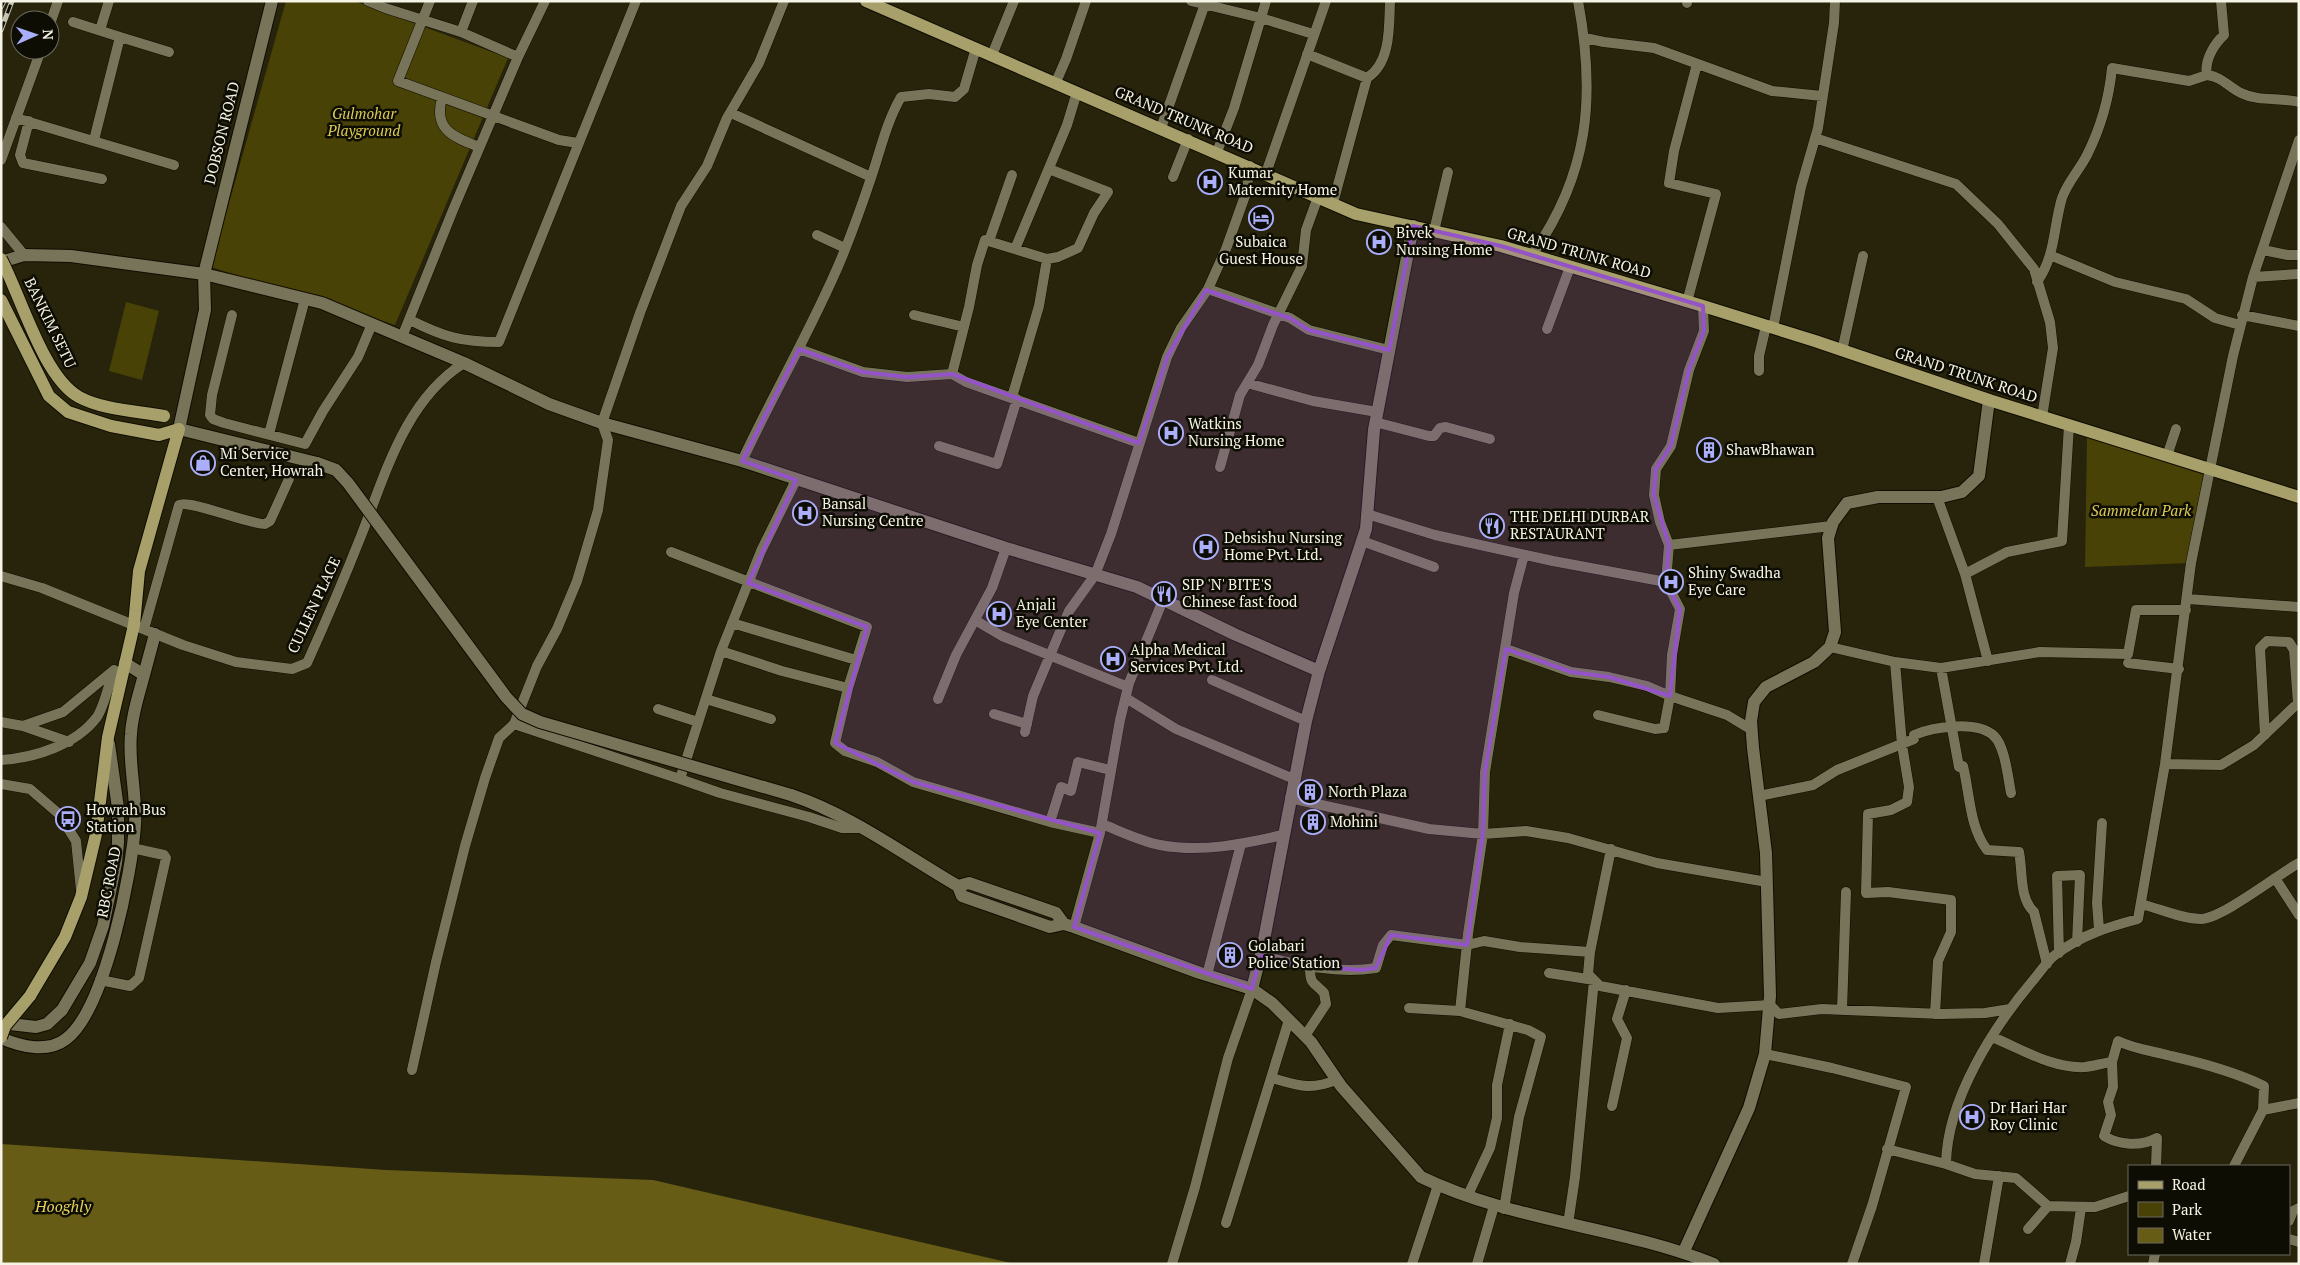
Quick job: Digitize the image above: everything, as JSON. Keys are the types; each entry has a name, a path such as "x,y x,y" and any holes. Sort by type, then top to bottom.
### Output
{"main road":[{"name":"GRAND TRUNK ROAD","path":"866,1 1188,139 1356,214 1434,231 1570,266 1770,327 1989,400 2299,497"},
{"name":"BANKIM SETU","path":"1,260 53,370 68,389 80,398 108,406 164,416 180,429"},
{"path":"1,300 49,396 68,412 111,426 159,435 180,429"},
{"path":"1,1037 5,1026 30,996 65,937 81,897 96,834 108,736 125,663 144,629 139,571 180,429"}],"street":[{"path":"100,30 108,1"},
{"name":"DOBSON ROAD","path":"180,429 205,310 204,274 272,1"},
{"path":"368,1 384,8 461,32 518,57"},
{"path":"430,1 398,81 559,140 578,143"},
{"path":"461,32 473,1"},
{"path":"402,336 479,147 518,57 545,1"},
{"path":"410,320 435,333 467,342 498,342 636,1"},
{"path":"412,1070 436,962 465,846 485,778 500,738 514,724 526,688 557,629 577,581 598,510 608,440 602,423 640,312 682,206 707,166 731,113 759,63 784,1"},
{"path":"992,55 1014,1"},
{"path":"1056,82 1086,1"},
{"path":"1191,1 1206,3 1313,34"},
{"path":"1217,152 1234,108 1266,1"},
{"path":"1266,173 1326,1"},
{"path":"1333,204 1366,78 1381,66 1389,32 1390,1"},
{"path":"1532,255 1562,205 1579,160 1588,100 1585,38 1578,1"},
{"path":"1759,371 1759,356 1770,327 1800,187 1815,138 1834,23 1835,1"},
{"path":"2207,75 2206,70 2214,45 2224,35 2221,1"},
{"path":"1161,128 1206,3"},
{"path":"72,22 169,52"},
{"path":"94,140 120,37"},
{"path":"1585,38 1654,48 1772,91 1822,96"},
{"path":"742,461 763,414 799,349 845,248 871,177 890,116 901,97 930,94 955,98 964,89 976,48"},
{"path":"1307,54 1366,78"},
{"path":"1,160 37,60"},
{"path":"1688,302 1716,194 1669,183 1674,151 1698,64"},
{"path":"2037,282 2052,256 2063,196 2087,155 2100,124 2109,96 2112,68 2189,81 2207,75 2217,76 2240,93 2256,98 2299,102"},
{"path":"1015,249 1067,126 1077,92"},
{"path":"442,98 439,109 444,126 453,137 479,147"},
{"path":"731,113 871,177"},
{"path":"16,118 174,165"},
{"path":"29,121 20,156 23,162 102,179"},
{"path":"1815,138 1956,184 1998,224 2034,269 2050,322 2053,348 2042,417"},
{"path":"1173,177 1188,139"},
{"path":"1946,1164 1946,1152 1954,1116 1979,1056 2010,1008 2059,953 2099,929 2138,919 2165,764 2179,669 2191,563 2241,320 2253,277 2299,140"},
{"path":"994,714 1026,728 1033,696 1069,611 1095,575 1111,534 1167,357 1180,328 1208,289 1226,249 1246,193 1250,166"},
{"path":"952,374 977,265 985,240 1047,259 1058,257 1078,248 1094,213 1108,192 1048,169"},
{"path":"1434,231 1448,172"},
{"path":"990,241 1012,175"},
{"path":"1220,467 1240,395 1258,365 1278,314 1302,266 1306,230 1318,197"},
{"path":"1172,1264 1195,1187 1228,1058 1252,989 1261,956 1290,798 1306,721 1319,671 1366,529 1376,417 1413,226"},
{"path":"1,227 24,255"},
{"path":"817,236 845,248"},
{"path":"2263,250 2288,255 2299,255"},
{"path":"1,260 24,255 71,256 204,274 322,303 464,363 549,404 602,423 742,461 1006,548 1137,587 1234,634 1319,671"},
{"path":"1842,350 1863,256"},
{"path":"2052,256 2115,282 2186,299 2215,318 2299,326"},
{"path":"940,446 997,464 1039,306 1047,259"},
{"path":"1547,329 1570,266"},
{"path":"2253,277 2299,274"},
{"path":"1208,289 1298,322 1308,330 1389,350"},
{"path":"269,434 305,299"},
{"path":"1598,715 1655,729 1664,728 1670,696 1672,655 1680,609 1666,582 1669,545 1660,522 1654,495 1656,469 1671,446 1689,370 1704,331 1703,306"},
{"path":"914,314 964,327"},
{"path":"232,315 212,395 210,415 224,424 305,444 323,411 358,357 372,324"},
{"path":"799,349 863,372 907,377 952,374 966,382 1139,443"},
{"name":"CULLEN PLACE","path":"1,576 42,588 144,629 236,662 292,670 307,663 334,605 396,448 418,410 447,373 464,363"},
{"path":"1247,383 1376,417 1429,436 1434,436 1440,428 1446,427 1490,439"},
{"path":"1684,1251 1748,1108 1765,1054 1770,1005 1767,882 1766,853 1752,730 1754,702 1766,687 1814,662 1830,647 1835,632 1828,538 1831,526 1847,503 1878,497 1937,497 1962,492 1979,476 1989,400"},
{"path":"1965,574 2007,552 2062,541 2069,425"},
{"path":"180,429 317,463 336,470 348,483 506,697 522,714 540,722 791,794 834,811 958,886 969,883 1056,913 1069,925 1207,975 1252,989 1272,1003 1305,1036 1336,1080 1421,1177 1499,1207 1684,1251 1714,1264"},
{"path":"2167,456 2176,429"},
{"path":"144,629 179,505 187,503 222,514 265,524 270,521 290,480"},
{"path":"680,779 721,651 761,552 796,480"},
{"path":"1937,497 1965,574 1988,661"},
{"path":"1367,514 1435,535 1524,555 1666,582"},
{"path":"1669,545 1831,526"},
{"path":"1362,542 1434,567"},
{"path":"938,700 956,655 992,588 1006,548"},
{"path":"671,552 748,583 867,626 848,688 835,743 845,751 878,762 913,782 1050,822 1101,829 1160,845 1197,848 1241,844 1283,835"},
{"path":"1460,1011 1467,945 1483,834 1485,772 1514,593 1524,555"},
{"path":"2188,598 2299,607"},
{"path":"1069,925 1101,829 1110,770 1127,692 1164,600"},
{"path":"1830,647 1895,662 1940,668 2040,652 2128,654 2136,610 2186,610"},
{"path":"974,620 1002,636 1050,655 1127,692 1176,729 1294,779"},
{"path":"732,623 856,660"},
{"name":"RBC ROAD","path":"1,1037 30,1047 47,1047 65,1040 80,1025 100,980 120,917 132,848 136,802 130,737 132,720 144,675 144,629"},
{"path":"2165,764 2220,765 2254,745 2265,735 2298,702 2294,650 2289,642 2267,641 2260,648 2265,735"},
{"path":"1506,649 1571,672 1610,676 1646,686 1670,696 1727,714 1752,730"},
{"path":"721,651 782,672 848,688"},
{"path":"1895,662 1902,745 1909,787 1906,802 1891,810 1868,814 1866,893 1888,892 1951,900 1951,932 1938,961 1935,1014"},
{"path":"23,726 63,712 125,663 144,675"},
{"path":"2128,663 2179,669"},
{"path":"1940,668 1953,726 1956,759 1959,767 1963,766 1968,785 1969,806 1981,842 1987,850 2020,852 2024,895 2027,906 2034,912 2048,964"},
{"path":"1,760 23,758 68,742 97,717 114,670"},
{"path":"1212,680 1306,721"},
{"path":"706,699 771,720"},
{"path":"658,710 698,722"},
{"path":"1,722 23,726 68,742"},
{"path":"514,724 720,793 809,816 842,828 862,828"},
{"path":"1759,796 1813,785 1838,770 1902,745 1914,739 1914,735 1953,726 1977,728 1994,736 2001,749 2011,792"},
{"name":"RBC ROAD","path":"1,1023 36,1027 47,1024 62,1010 90,964 103,926 118,843 118,808 108,736"},
{"path":"1050,822 1061,787 1070,791 1078,762 1110,770"},
{"path":"1,784 30,789 59,814 76,841 81,897"},
{"path":"1290,798 1429,829 1483,834 1526,831 1568,838 1657,863 1767,882"},
{"path":"2099,929 2097,903 2102,823"},
{"path":"1207,975 1241,844"},
{"path":"100,980 130,986 139,978 166,858 164,855 132,848"},
{"path":"1611,849 1590,952 1588,974 1600,986 1718,1008 1770,1005 1779,1014 1822,1009 1935,1014 1985,1013 2010,1008"},
{"path":"2141,904 2185,917 2211,917 2299,862"},
{"path":"2059,953 2056,876 2080,875 2077,942"},
{"path":"2275,878 2299,915"},
{"path":"1842,1010 1846,892"},
{"path":"1261,956 1310,967 1361,970 1376,968 1383,945 1391,935 1467,945 1484,941 1520,948 1590,952"},
{"path":"1305,1036 1326,1004 1324,993 1313,985 1310,979 1310,967"},
{"path":"1549,973 1594,980"},
{"path":"1568,1224 1575,1177 1594,980"},
{"path":"1612,1106 1626,1038 1616,1019 1626,990"},
{"path":"1409,1008 1460,1011 1510,1024 1541,1037 1519,1117 1499,1207 1477,1264"},
{"path":"1226,1223 1289,1020"},
{"path":"1468,1195 1490,1148 1497,1118 1497,1085 1510,1024"},
{"path":"1992,1037 2043,1060 2059,1064 2085,1067 2112,1062"},
{"path":"2156,1165 2157,1138 2148,1143 2121,1144 2104,1136 2111,1115 2108,1106 2113,1087 2112,1062 2118,1041 2138,1049 2172,1056 2244,1077 2264,1086 2263,1110 2235,1165"},
{"path":"1765,1054 1832,1068 1906,1087 1872,1206 1852,1264"},
{"path":"1272,1078 1305,1088 1324,1085 1336,1080"},
{"path":"2263,1110 2299,1103"},
{"path":"1887,1149 1946,1164 1975,1174 2016,1178 2048,1206 2081,1208 2107,1204 2128,1196"},
{"path":"1984,1264 1999,1176"},
{"path":"1412,1264 1438,1185"},
{"path":"2028,1230 2048,1206"},
{"path":"2070,1264 2076,1242 2081,1208"},
{"path":"2290,1218 2293,1211 2299,1208"}],"highlighted area":[{"path":"1413,226 1501,246 1703,306 1704,331 1689,370 1671,446 1656,469 1654,495 1669,545 1666,582 1680,609 1670,696 1609,677 1571,672 1506,649 1485,772 1483,834 1467,945 1391,935 1376,968 1361,970 1302,966 1261,956 1252,989 1074,927 1100,833 913,782 835,743 867,627 748,583 796,480 742,461 799,349 863,372 907,377 952,374 1139,443 1167,357 1206,290 1290,318 1309,330 1389,350"}],"green space":[{"name":"Gulmohar Playground","path":"286,1 354,1 508,58 395,325 211,267"},
{"path":"126,302 159,311 142,380 109,371"},
{"name":"Sammelan Park","path":"2087,437 2203,474 2191,563 2085,567"}],"water":[{"name":"Hooghly","path":"1,1144 386,1170 653,1180 1015,1264 1,1264"}],"railway":[{"path":"1,7 4,1"},
{"path":"1,30 12,1"}],"place":[{"name":"Kumar Maternity Home","path":"1210,182"},
{"name":"Subaica Guest House","path":"1261,218"},
{"name":"Bivek Nursing Home","path":"1379,242"},
{"name":"Watkins Nursing Home","path":"1171,433"},
{"name":"ShawBhawan","path":"1709,450"},
{"name":"Mi Service Center, Howrah","path":"203,463"},
{"name":"Bansal Nursing Centre","path":"805,513"},
{"name":"THE DELHI DURBAR RESTAURANT","path":"1492,526"},
{"name":"Debsishu Nursing Home Pvt. Ltd.","path":"1206,547"},
{"name":"Shiny Swadha Eye Care","path":"1671,582"},
{"name":"SIP 'N' BITE'S Chinese fast food","path":"1164,594"},
{"name":"Anjali Eye Center","path":"999,614"},
{"name":"Alpha Medical Services Pvt. Ltd.","path":"1113,659"},
{"name":"North Plaza","path":"1310,792"},
{"name":"Howrah Bus Station","path":"68,819"},
{"name":"Mohini","path":"1313,822"},
{"name":"Golabari Police Station","path":"1230,955"},
{"name":"Dr Hari Har Roy Clinic","path":"1972,1117"}]}
